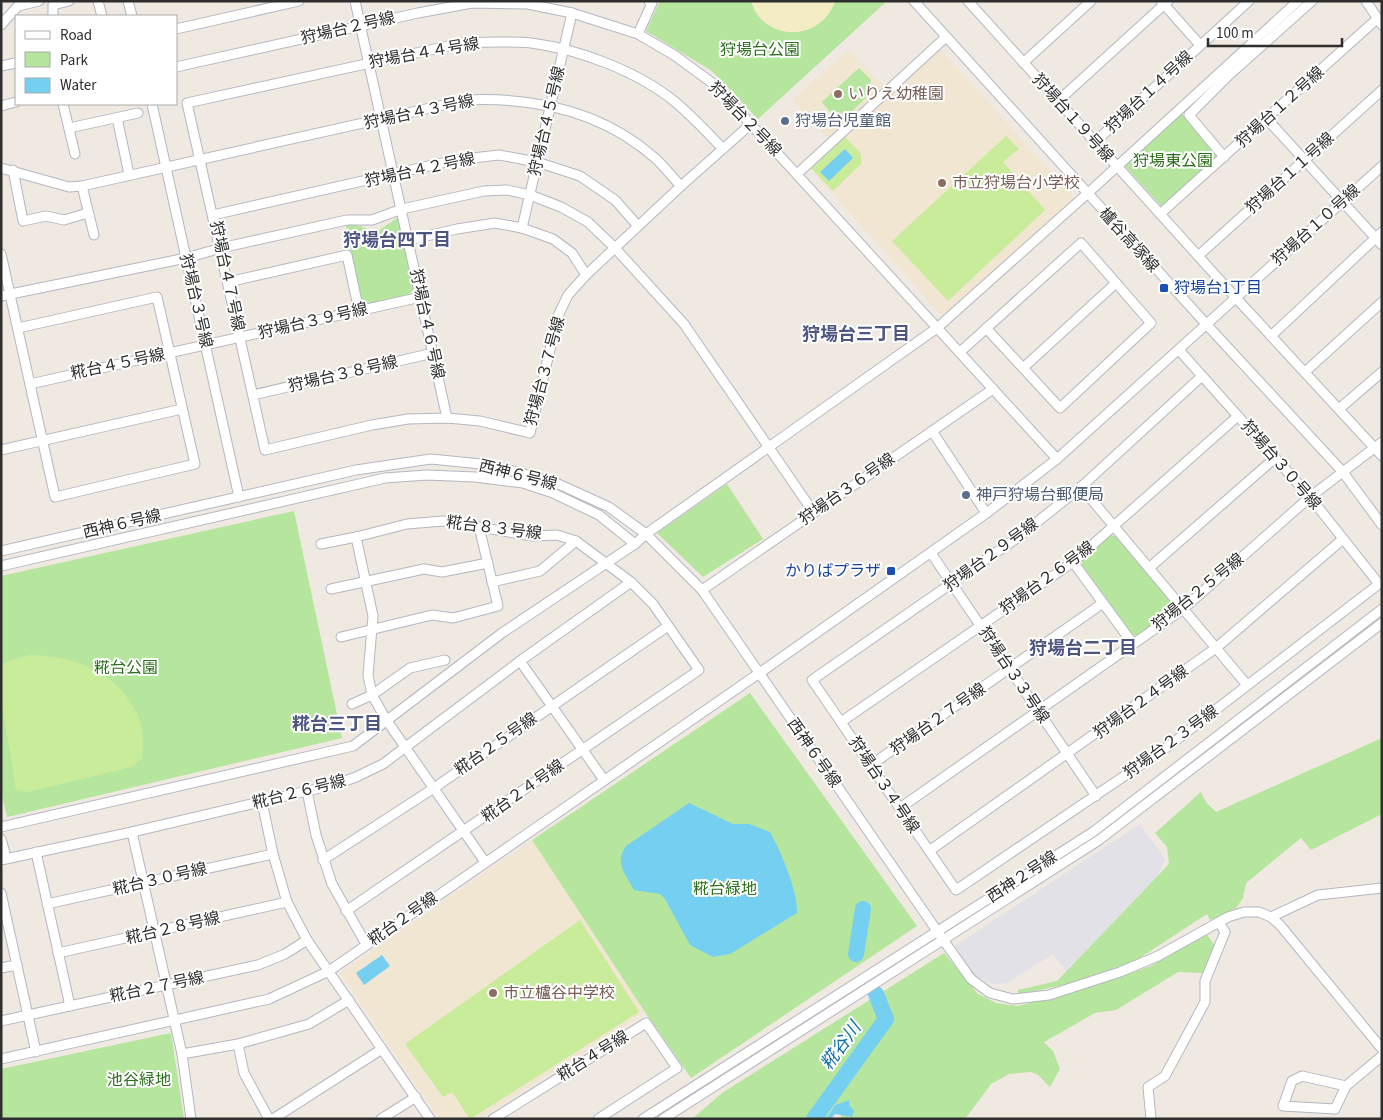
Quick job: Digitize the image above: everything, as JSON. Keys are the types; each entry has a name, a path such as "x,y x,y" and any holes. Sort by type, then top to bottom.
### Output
{"street":[{"path":"1,25 18,6 39,1"},
{"path":"43,1 53,5 69,1"},
{"path":"98,1 102,15"},
{"path":"128,1 132,15"},
{"path":"178,29 299,1"},
{"name":"狩場台４６号線","path":"355,1 447,418"},
{"path":"638,34 652,3 650,1"},
{"name":"櫨谷高塚線","path":"914,1 1207,325 1342,471 1382,525"},
{"name":"狩場台１９号線","path":"968,1 1271,336 1339,409 1379,445 1382,456"},
{"path":"1023,63 1091,1"},
{"name":"狩場台１４号線","path":"1095,142 1249,1"},
{"path":"1,827 353,746 502,633 636,544 646,534 937,328 1117,167 1298,1"},
{"path":"1224,157 1189,115 1228,76 1312,1"},
{"path":"1366,1 1380,22"},
{"path":"1058,102 1164,2 1200,45"},
{"name":"狩場台２号線","path":"178,67 418,12 472,3 528,4 572,13 638,34 674,54 715,84 1057,459"},
{"path":"53,5 53,15"},
{"name":"狩場台４５号線","path":"522,228 572,13"},
{"name":"狩場台１２号線","path":"1160,214 1380,22"},
{"path":"797,174 946,37"},
{"name":"狩場台４４号線","path":"187,103 462,43 495,41 532,44 564,50 604,61 642,80 673,100 724,149"},
{"path":"1,66 15,63"},
{"name":"狩場台１１号線","path":"1198,256 1382,90"},
{"name":"狩場台４３号線","path":"1,168 69,188 466,100 499,98 551,106 595,119 634,141 656,159 681,186"},
{"path":"1,106 15,102"},
{"name":"狩場台４７号線","path":"187,103 265,450"},
{"path":"63,105 75,154"},
{"name":"狩場台３号線","path":"152,105 239,498"},
{"path":"69,128 138,113"},
{"path":"117,118 129,174"},
{"path":"1267,119 1342,201 1378,235 1382,245"},
{"name":"狩場台３７号線","path":"265,450 372,425 408,419 447,418 480,421 530,433 558,316 568,295 586,275 681,186 752,124"},
{"name":"狩場台４２号線","path":"213,215 455,160 499,155 538,162 580,176 616,200 638,226"},
{"name":"狩場台１０号線","path":"986,513 1057,459 1382,166"},
{"path":"13,170 24,221 46,216 64,220 88,214"},
{"path":"82,186 94,235"},
{"path":"6,295 186,258 221,248 347,220 372,220 402,209 484,191 507,190 530,195 561,207 588,222 615,248 684,324 814,513"},
{"path":"409,240 495,223 522,228 553,240 572,253 586,275"},
{"path":"1271,336 1378,235"},
{"path":"960,352 986,328 1081,243 1151,323 1060,408 986,328"},
{"path":"1,254 6,295 18,328 55,497 195,464 157,297 18,328"},
{"path":"228,282 347,255 359,311"},
{"path":"1023,368 1116,283"},
{"name":"狩場台３９号線","path":"206,345 421,297"},
{"path":"1305,372 1382,302"},
{"name":"糀台４５号線","path":"30,384 206,345"},
{"name":"狩場台３０号線","path":"1179,350 1310,497 1379,584"},
{"name":"狩場台３８号線","path":"253,395 433,353"},
{"path":"1339,409 1382,372"},
{"name":"狩場台２９号線","path":"812,680 1018,538 1081,487 1202,376"},
{"name":"狩場台３６号線","path":"702,590 993,388"},
{"path":"1,450 182,409"},
{"name":"狩場台２６号線","path":"841,722 1073,562 1238,416"},
{"path":"932,431 986,513"},
{"name":"狩場台２５号線","path":"900,808 1183,609 1310,497 1342,471 1379,445"},
{"path":"1149,568 1275,458"},
{"name":"西神６号線","path":"1,551 356,470 431,459 491,465 554,482 609,507 646,534 702,590 758,674 971,979 990,993 1014,999 1049,995 1120,972 1158,956 1228,917 1244,912 1259,912 1271,917"},
{"path":"1,566 385,478 427,475 475,476 523,483 552,493 598,515 636,544"},
{"path":"1081,487 1247,685"},
{"name":"糀台２号線","path":"1,1059 269,999 329,971 758,674 986,513"},
{"name":"糀台８３号線","path":"321,544 407,524 442,521 532,536 557,536 576,541 631,582 653,604 699,670"},
{"path":"341,636 432,615 454,618 498,606 479,527"},
{"path":"356,537 373,616 368,674 372,694 387,721 485,862"},
{"name":"狩場台２４号線","path":"929,851 1216,648 1343,539"},
{"path":"492,582 540,571 576,541"},
{"name":"狩場台３３号線","path":"931,553 1096,796"},
{"path":"330,590 424,569 442,572 488,562"},
{"path":"1073,562 1133,644"},
{"name":"糀台２６号線","path":"3,856 36,852 132,832 338,784 383,764 520,661 631,582"},
{"name":"狩場台２３号線","path":"956,890 1170,746 1379,584"},
{"name":"狩場台２７号線","path":"871,765 1103,603"},
{"name":"西神２号線","path":"643,1119 1093,832 1382,609"},
{"name":"西神２号線","path":"663,1119 944,941 1099,840 1382,623"},
{"name":"糀台２５号線","path":"323,860 434,788 668,626"},
{"path":"352,704 372,694 410,668 445,660"},
{"path":"520,661 604,780"},
{"name":"糀台２４号線","path":"346,911 699,670"},
{"name":"狩場台３４号線","path":"812,680 956,890"},
{"path":"307,791 316,835 332,884 366,944"},
{"path":"262,802 273,854 287,902 307,940 430,1119"},
{"path":"132,832 182,1054 191,1119"},
{"path":"1,839 3,856"},
{"path":"36,852 70,1006"},
{"name":"糀台３０号線","path":"48,904 273,854"},
{"path":"1382,888 1318,895 1271,917 1287,933 1382,1050"},
{"path":"1,893 4,914 36,1052"},
{"name":"糀台２８号線","path":"58,953 287,902"},
{"path":"1151,1119 1148,1087 1165,1076 1205,1002 1205,981 1225,932 1219,922"},
{"name":"糀台２７号線","path":"1,1021 258,965 284,954 307,940"},
{"path":"1,968 17,964"},
{"path":"182,1054 238,1044 309,1024 349,1000"},
{"name":"糀台４号線","path":"493,1119 646,1023 677,1068 598,1119"},
{"path":"238,1044 244,1073 269,1119"},
{"path":"273,1119 382,1049"},
{"path":"1346,1086 1302,1076 1292,1081 1283,1106 1335,1109 1346,1086 1382,1056"},
{"path":"381,1119 416,1097"}],"shaded area":[{"name":"いりえ幼稚園","path":"849,49 883,87 827,138 792,100"},
{"name":"市立狩場台小学校","path":"940,49 1075,199 943,317 810,168"},
{"path":"1140,824 1165,859 1157,876 1066,971 1053,954 1007,983 992,984 974,975 955,946"},
{"name":"市立櫨谷中学校","path":"532,840 645,1012 480,1119 439,1119 340,973"}],"green space":[{"name":"狩場台公園","path":"660,1 887,1 758,119 712,71 646,31"},
{"path":"859,68 871,80 868,96 849,114 830,112 822,102"},
{"name":"狩場東公園","path":"1181,113 1221,157 1164,209 1124,165"},
{"path":"1006,136 1019,149 1003,162 1045,210 948,301 892,241"},
{"path":"845,137 861,154 861,164 833,191 811,168"},
{"path":"400,216 415,287 409,295 368,304 361,302 346,225 353,223 375,233"},
{"path":"727,484 763,539 703,577 657,533"},
{"name":"糀台公園","path":"294,511 342,738 7,817 1,791 1,576"},
{"path":"1111,535 1115,536 1174,605 1173,610 1139,635 1133,635 1082,565 1081,560"},
{"path":"28,655 72,661 99,672 111,680 131,703 141,722 142,759 132,767 28,792 16,790 1,699 1,664"},
{"name":"糀台緑地","path":"750,693 917,926 691,1078 645,1012 532,840"},
{"path":"1382,738 1382,814 1311,850 1301,838 1246,883 1243,898 1236,908 1210,920 1207,914 1135,961 1071,983 1018,995 1018,990 1057,981 1169,864 1167,847 1155,833 1201,792 1206,802 1216,812"},
{"path":"580,920 639,1012 470,1119 452,1092 443,1097 405,1044"},
{"path":"1206,933 1215,946 1203,973 1178,972 1116,1010 1095,1013 1044,1042 1053,1051 1060,1069 1050,1087 1038,1075 1031,1072 1009,1074 991,1084 965,1119 841,1119 841,1115 852,1117 849,1100 835,1105 826,1119 692,1119 722,1093 944,953 978,994 996,1003 1018,1006 1102,983 1151,966"},
{"name":"池谷緑地","path":"171,1033 184,1119 1,1119 1,1069"}],"sand":[{"path":"751,1 835,1 828,14 818,24 806,30 793,32 779,30 767,24 758,15"}],"water":[{"path":"845,149 853,158 829,181 820,172"},
{"path":"689,803 733,824 749,824 770,832 784,861 795,894 797,913 730,954 713,957 690,945 665,899 660,894 634,890 622,869 621,858 626,846"},
{"path":"382,955 390,966 364,985 356,973"},
{"path":"849,1100 850,1106 854,1111 852,1117 835,1114 831,1119 826,1119 835,1105"}],"waterway":[{"name":"糀谷川","path":"856,954 863,909"},
{"name":"糀谷川","path":"814,1119 886,1019 876,994"}],"place":[{"name":"いりえ幼稚園","path":"838,94"},
{"name":"狩場台児童館","path":"785,121"},
{"name":"市立狩場台小学校","path":"942,183"},
{"name":"狩場台1丁目","path":"1164,288"},
{"name":"神戸狩場台郵便局","path":"966,495"},
{"name":"かりばプラザ","path":"891,571"},
{"name":"市立櫨谷中学校","path":"493,993"}],"district":[{"name":"狩場台四丁目","path":"397,240"},
{"name":"狩場台三丁目","path":"856,334"},
{"name":"狩場台二丁目","path":"1083,648"},
{"name":"糀台三丁目","path":"337,724"}]}
